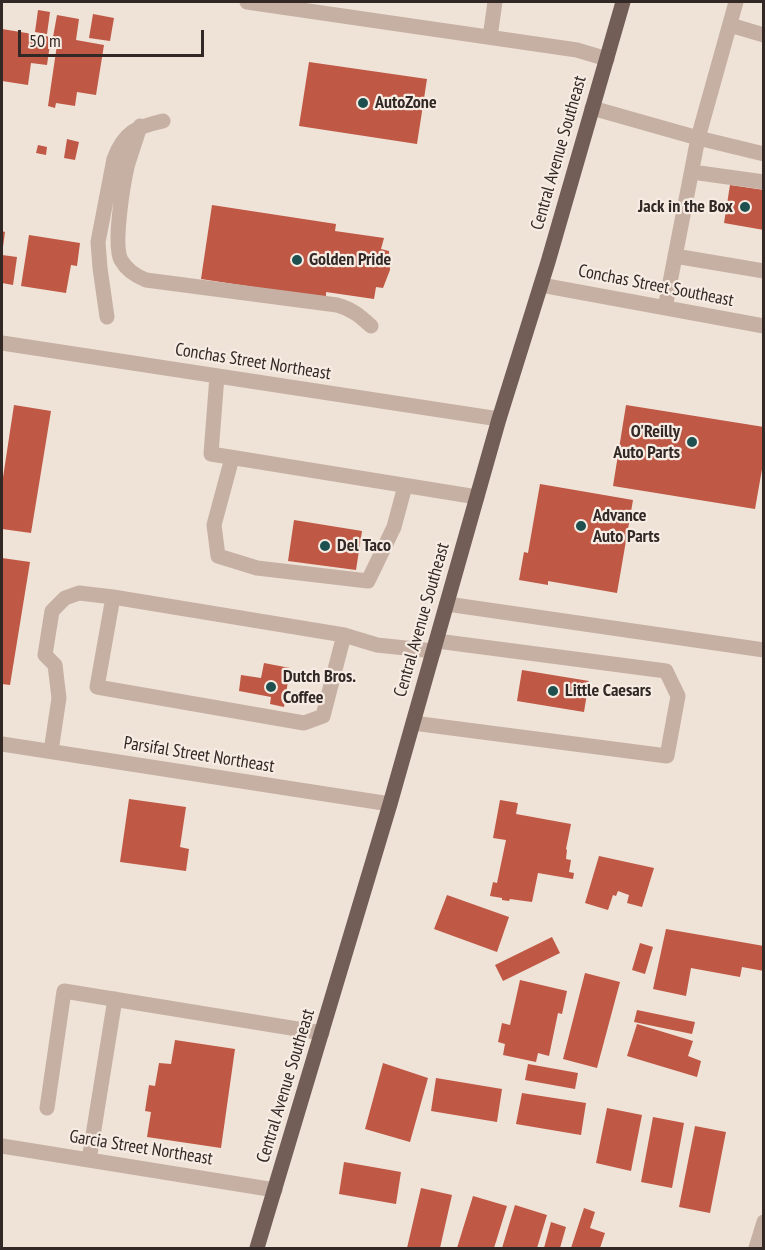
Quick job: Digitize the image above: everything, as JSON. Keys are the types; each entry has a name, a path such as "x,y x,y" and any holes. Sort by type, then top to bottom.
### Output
{"main road":[{"name":"Central Avenue Southeast","path":"257,1248 390,804 499,419 623,2"}],"street":[{"path":"247,2 576,50 607,59"},
{"path":"490,38 495,2"},
{"path":"664,308 698,138 736,2"},
{"path":"730,25 764,35"},
{"path":"592,108 764,154"},
{"path":"107,317 98,242 114,159 125,138 140,126 163,121"},
{"path":"140,126 126,170 117,243 120,258 128,269 146,280 337,305 358,314 371,326"},
{"path":"692,172 764,182"},
{"path":"675,256 764,271"},
{"name":"Conchas Street Southeast","path":"540,285 764,326"},
{"name":"Conchas Street Northeast","path":"2,343 499,419"},
{"path":"217,376 211,454 477,497"},
{"path":"232,458 214,525 218,556 256,568 368,581 394,528 405,486"},
{"path":"51,751 60,698 56,665 45,655 52,611 65,598 79,593 345,635 377,645 435,646 666,671 678,696 667,756 413,723"},
{"path":"113,597 97,687 304,723 322,716 345,635"},
{"path":"447,604 764,650"},
{"name":"Parsifal Street Northeast","path":"2,744 390,804"},
{"path":"47,1108 64,991 322,1033"},
{"path":"89,1160 115,999"},
{"name":"Garcia Street Northeast","path":"2,1146 275,1190"},
{"path":"756,1248 764,1222"}],"building":[{"path":"38,10 50,12 47,34 35,32"},
{"path":"93,14 114,18 110,41 89,38"},
{"path":"57,15 79,19 76,40 104,45 96,95 77,92 75,106 56,103 55,108 48,106 58,38 53,37"},
{"path":"2,29 51,37 47,65 31,63 28,85 2,81"},
{"name":"AutoZone","path":"309,62 427,79 417,144 299,126"},
{"path":"67,139 79,142 75,160 64,158"},
{"path":"38,145 47,147 46,155 36,153"},
{"name":"Jack in the Box","path":"730,185 764,190 764,230 724,223"},
{"name":"Golden Pride","path":"212,205 336,224 335,231 384,238 381,249 389,251 390,270 383,288 376,287 374,299 326,292 326,298 201,279"},
{"path":"2,231 5,232 3,247 2,247"},
{"path":"29,235 80,243 77,266 71,265 66,293 21,286"},
{"path":"2,255 17,257 13,285 2,283"},
{"path":"14,405 51,411 31,533 2,529 2,484"},
{"name":"O'Reilly Auto Parts","path":"626,405 764,427 764,458 755,509 613,486"},
{"name":"Advance Auto Parts","path":"540,484 633,500 617,593 548,581 548,585 519,580 524,552 528,553"},
{"name":"Del Taco","path":"294,520 362,531 356,570 288,561"},
{"path":"2,558 30,562 10,685 2,684"},
{"path":"264,663 290,668 284,707 270,704 271,697 239,691 241,675 261,678"},
{"name":"Little Caesars","path":"522,670 589,681 584,712 517,701"},
{"path":"129,799 186,807 180,847 189,849 186,871 120,862"},
{"path":"500,800 518,803 516,814 571,824 566,859 571,860 569,872 574,873 573,879 538,873 532,902 502,900 502,898 490,896 493,882 497,883 506,840 493,838"},
{"path":"599,856 654,868 642,907 627,903 629,895 618,891 616,896 613,895 608,910 585,903"},
{"path":"447,895 509,917 497,952 434,929"},
{"path":"666,929 764,946 764,971 742,967 740,977 691,968 686,996 653,989"},
{"path":"552,937 560,953 503,981 495,965"},
{"path":"640,943 653,947 645,974 632,970"},
{"path":"585,973 620,982 597,1068 563,1059"},
{"path":"520,980 567,991 562,1014 558,1013 549,1056 538,1053 536,1062 503,1055 505,1044 498,1042 502,1023 510,1025"},
{"path":"637,1010 695,1022 692,1034 634,1022"},
{"path":"637,1024 693,1041 688,1056 701,1061 697,1077 627,1056"},
{"path":"175,1040 235,1049 221,1148 147,1137 151,1112 145,1111 149,1085 155,1086 159,1063 171,1064"},
{"path":"383,1063 428,1078 410,1142 365,1129"},
{"path":"528,1064 578,1073 575,1089 525,1080"},
{"path":"436,1078 502,1089 497,1122 431,1111"},
{"path":"522,1093 586,1103 581,1135 516,1124"},
{"path":"607,1108 642,1115 631,1171 596,1163"},
{"path":"653,1117 684,1123 672,1188 641,1182"},
{"path":"695,1126 726,1132 710,1213 679,1207"},
{"path":"344,1162 401,1172 396,1204 339,1194"},
{"path":"421,1188 452,1195 440,1248 407,1248"},
{"path":"473,1196 507,1206 494,1248 457,1248"},
{"path":"515,1205 547,1215 537,1248 502,1248"},
{"path":"584,1208 595,1212 590,1228 605,1233 600,1248 571,1248"},
{"path":"551,1222 566,1227 560,1248 544,1248"}],"place":[{"name":"AutoZone","path":"363,103"},
{"name":"Jack in the Box","path":"745,207"},
{"name":"Golden Pride","path":"297,260"},
{"name":"O'Reilly Auto Parts","path":"692,442"},
{"name":"Advance Auto Parts","path":"581,526"},
{"name":"Del Taco","path":"325,546"},
{"name":"Dutch Bros. Coffee","path":"271,687"},
{"name":"Little Caesars","path":"553,691"}]}
